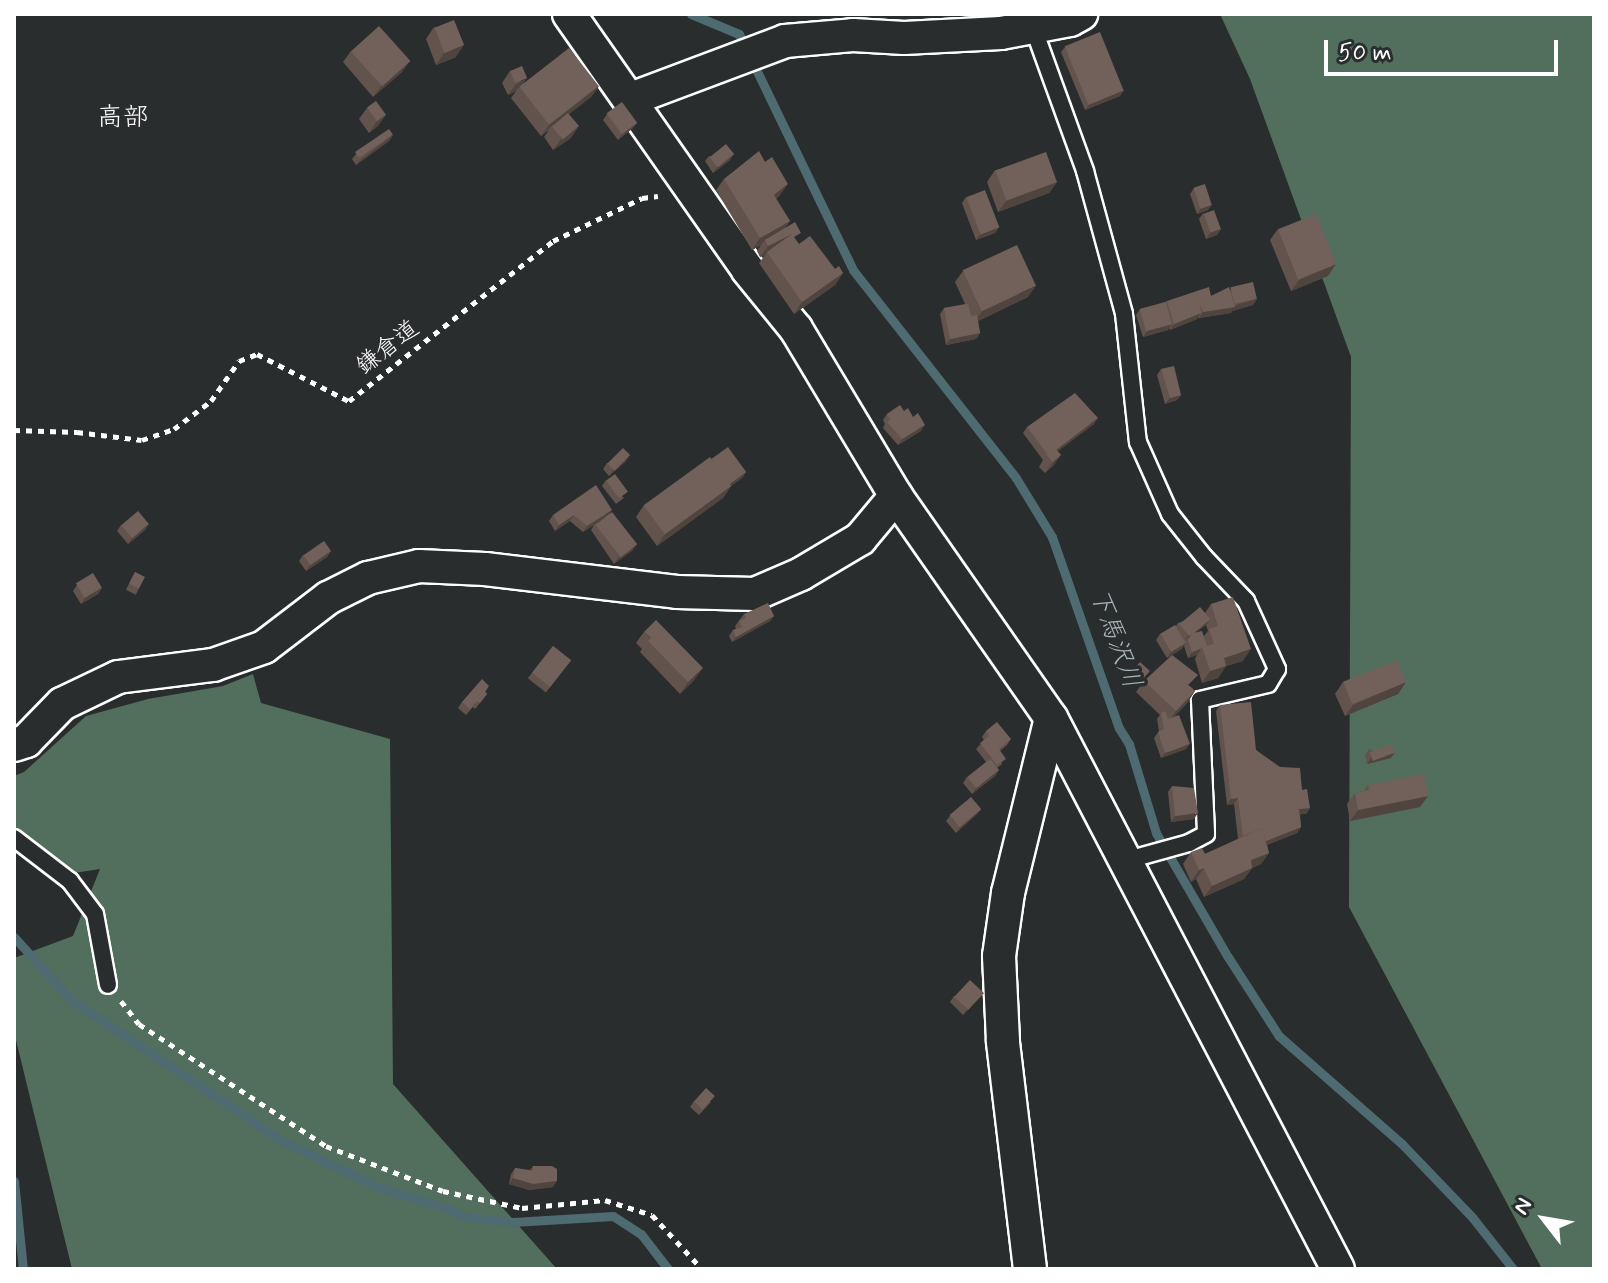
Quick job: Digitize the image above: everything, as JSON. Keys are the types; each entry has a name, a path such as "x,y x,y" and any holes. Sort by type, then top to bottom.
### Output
{"street":[{"path":"569,14 748,270 796,329 896,496 1051,718 1135,858 1338,1269"},
{"path":"631,99 785,41 853,35 904,38 1001,33 1070,20 1081,14"},
{"path":"14,745 26,741 62,704 118,677 213,665 264,647 328,598 368,578 419,566 485,569 677,592 755,594 801,574 860,539 896,496"},
{"path":"1030,1269 1003,1041 999,956 1008,893 1051,718"}],"lane":[{"path":"1033,27 1085,171 1124,314 1138,442 1170,514 1204,557 1246,601 1277,669 1268,684 1200,700 1206,834 1189,843 1135,858"},
{"path":"14,838 70,881 95,914 108,985"}],"path":[{"name":"鎌倉道","path":"14,430 77,432 142,440 174,429 211,401 239,361 257,354 349,401 553,241 642,198 696,192"},
{"path":"108,985 139,1024 326,1146 443,1191 522,1208 605,1200 616,1203 652,1215 702,1269"}],"green space":[{"path":"1220,14 1594,14 1594,1269 1542,1269 1349,907 1351,357 1250,79"},
{"path":"253,674 261,703 390,739 393,1084 557,1269 72,1269 14,1032 14,958 73,936 100,869 74,873 14,828 14,776 24,772 86,716 148,699 223,686"}],"building":[{"path":"454,20 464,45 445,53 435,28"},
{"path":"379,26 410,61 382,86 351,51"},
{"path":"1100,32 1124,90 1088,105 1065,46"},
{"path":"569,48 599,86 549,125 519,87"},
{"path":"522,66 527,78 515,83 510,71"},
{"path":"376,101 386,115 377,121 367,107"},
{"path":"622,102 637,123 622,134 607,113"},
{"path":"568,113 579,126 563,140 552,126"},
{"path":"389,129 393,135 359,158 355,152"},
{"path":"726,144 734,154 718,167 710,157"},
{"path":"759,151 765,162 772,157 788,184 774,195 790,221 760,238 724,179"},
{"path":"1046,152 1057,182 1006,201 995,170"},
{"path":"1205,184 1212,205 1200,209 1194,188"},
{"path":"985,190 999,227 981,235 966,197"},
{"path":"1214,210 1221,229 1211,233 1204,214"},
{"path":"1316,214 1336,264 1298,279 1278,229"},
{"path":"795,222 801,233 794,237 799,244 810,236 835,269 839,266 843,273 802,302 767,252 792,234 768,246 765,240"},
{"path":"1017,245 1036,286 982,311 963,270"},
{"path":"1253,282 1257,299 1234,304 1231,287"},
{"path":"1209,287 1211,296 1229,287 1235,307 1203,312 1200,305 1201,313 1174,324 1167,301"},
{"path":"1166,302 1172,324 1146,331 1140,309"},
{"path":"968,304 971,316 977,315 980,333 950,339 944,308"},
{"path":"1174,366 1181,395 1170,398 1161,369"},
{"path":"1075,393 1098,418 1048,455 1027,427"},
{"path":"900,405 904,411 908,408 913,417 918,413 925,425 902,439 887,422 890,420 887,414"},
{"path":"728,447 746,472 729,484 711,459"},
{"path":"623,448 630,455 615,471 607,464"},
{"path":"1055,448 1061,455 1053,462 1047,455"},
{"path":"710,457 731,486 665,534 644,505"},
{"path":"615,474 628,492 619,498 606,480"},
{"path":"596,485 612,510 587,526 574,515 559,525 553,515"},
{"path":"138,511 149,524 132,538 121,525"},
{"path":"612,512 637,544 621,557 595,525"},
{"path":"324,541 331,551 310,565 304,555"},
{"path":"135,572 145,577 139,589 129,584"},
{"path":"93,573 102,588 85,598 76,583"},
{"path":"1233,597 1251,649 1224,658 1226,666 1210,671 1202,647 1214,644 1209,629 1218,626 1211,604"},
{"path":"768,603 774,616 736,637 733,630 742,627 739,621 746,618 744,614"},
{"path":"1200,607 1210,619 1190,637 1179,624"},
{"path":"656,620 703,668 688,682 648,641 651,638 644,632"},
{"path":"1175,625 1186,643 1171,652 1160,634"},
{"path":"1202,631 1207,646 1192,652 1188,640 1193,633"},
{"path":"553,646 571,660 550,687 532,673"},
{"path":"1172,655 1198,675 1188,685 1195,691 1176,711 1144,681"},
{"path":"1397,660 1406,682 1352,704 1343,682"},
{"path":"1140,662 1150,671 1142,680 1132,671"},
{"path":"482,679 489,686 485,692 487,694 470,709 462,702"},
{"path":"1251,702 1256,750 1280,767 1300,768 1302,790 1307,789 1310,808 1299,809 1301,827 1266,841 1262,828 1243,836 1238,798 1231,799 1220,705"},
{"path":"1165,711 1168,719 1179,715 1190,744 1165,753 1158,732 1164,729 1161,713"},
{"path":"997,722 1011,739 999,749 1006,759 997,765 980,743 989,736 986,731"},
{"path":"1392,744 1395,752 1373,761 1370,753"},
{"path":"990,759 999,770 976,788 967,777"},
{"path":"1424,774 1428,796 1358,810 1355,793 1369,790 1368,785"},
{"path":"1172,786 1194,788 1198,813 1175,816"},
{"path":"971,797 981,809 960,827 950,815"},
{"path":"1262,828 1269,853 1251,860 1252,868 1212,886 1204,868 1199,870 1191,852 1202,848 1205,854"},
{"path":"970,980 984,993 968,1010 954,997"},
{"path":"706,1088 715,1096 703,1109 694,1101"},
{"path":"533,1166 557,1169 557,1181 533,1184 513,1178 515,1168 533,1171"}],"waterway":[{"name":"下馬沢川","path":"691,14 739,34 853,270 1016,478 1052,537 1119,728 1129,744 1156,833 1228,957 1279,1036 1402,1144 1472,1217 1513,1269"},
{"path":"14,937 70,999 279,1139 381,1188 447,1208 465,1217 513,1222 613,1216 641,1234 668,1269"},
{"path":"14,1181 23,1269"}],"district":[{"name":"高部","path":"123,119"}]}
